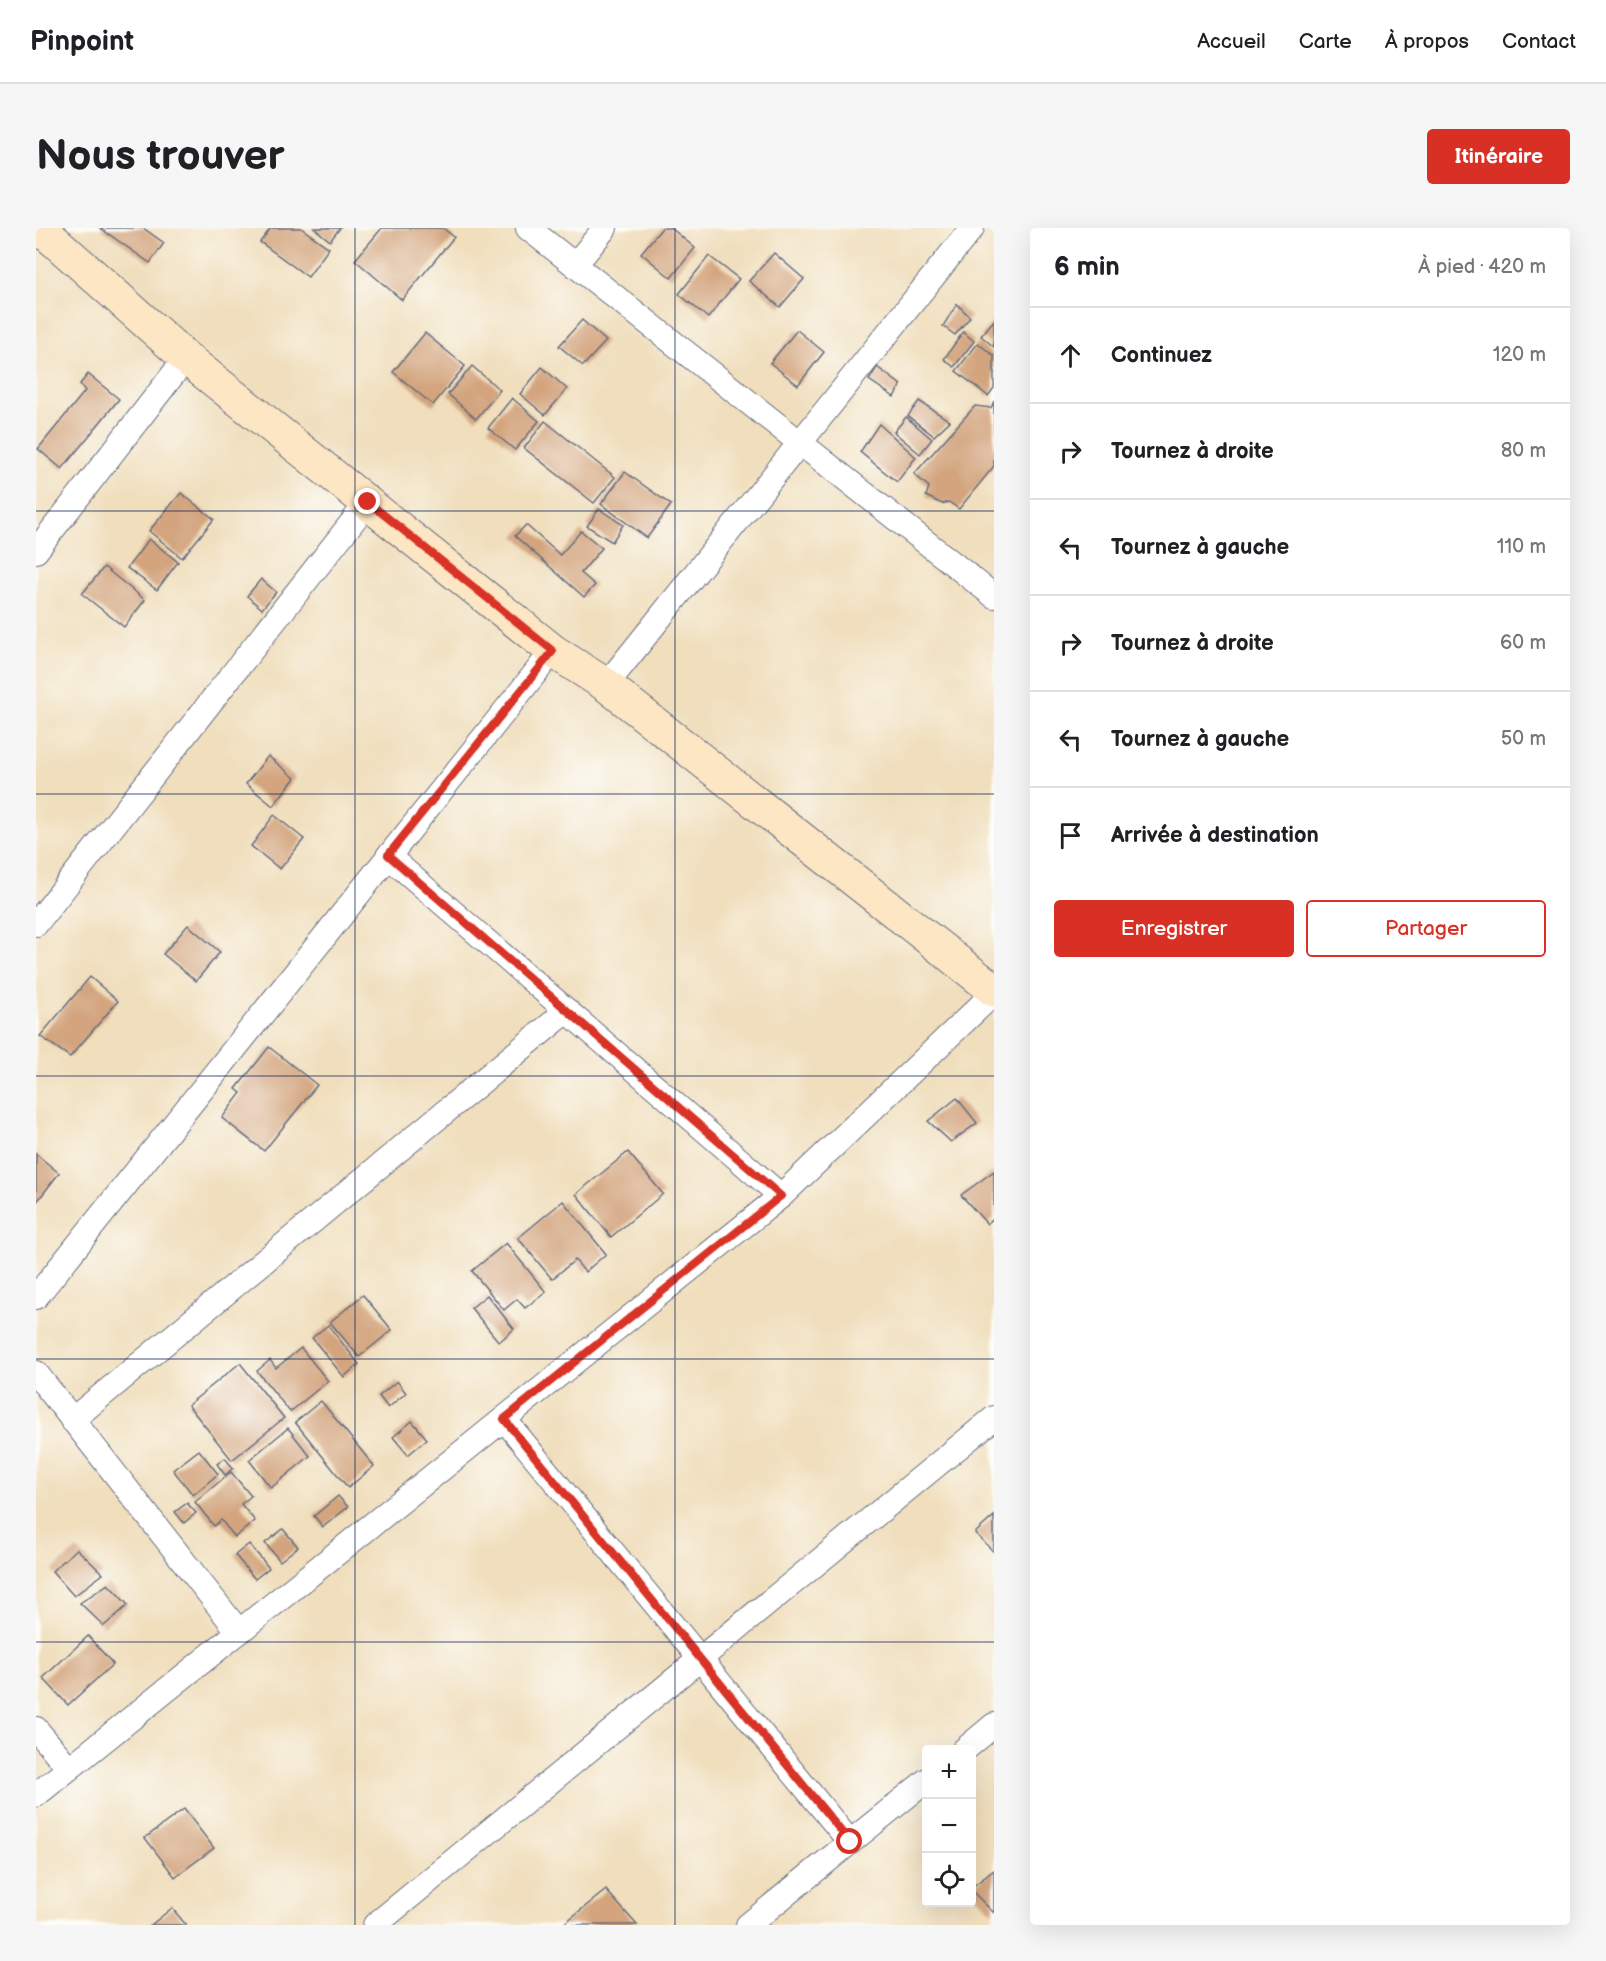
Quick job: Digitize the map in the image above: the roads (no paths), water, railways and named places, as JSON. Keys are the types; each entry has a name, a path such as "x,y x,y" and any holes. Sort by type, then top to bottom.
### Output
{"street":[{"path":"528,228 994,596"},
{"path":"575,265 605,228"},
{"path":"606,685 972,228"},
{"path":"36,1795 781,1196 994,992 606,685 553,651 186,358 47,230"},
{"path":"36,551 186,358"},
{"path":"36,924 368,502"},
{"path":"36,1296 553,651"},
{"path":"388,855 781,1196"},
{"path":"72,1420 567,1011"},
{"path":"36,1373 239,1632"},
{"path":"375,1925 994,1418"},
{"path":"504,1419 850,1842"},
{"path":"969,1745 994,1725"},
{"path":"36,1729 69,1768"},
{"path":"748,1925 922,1784"}]}
